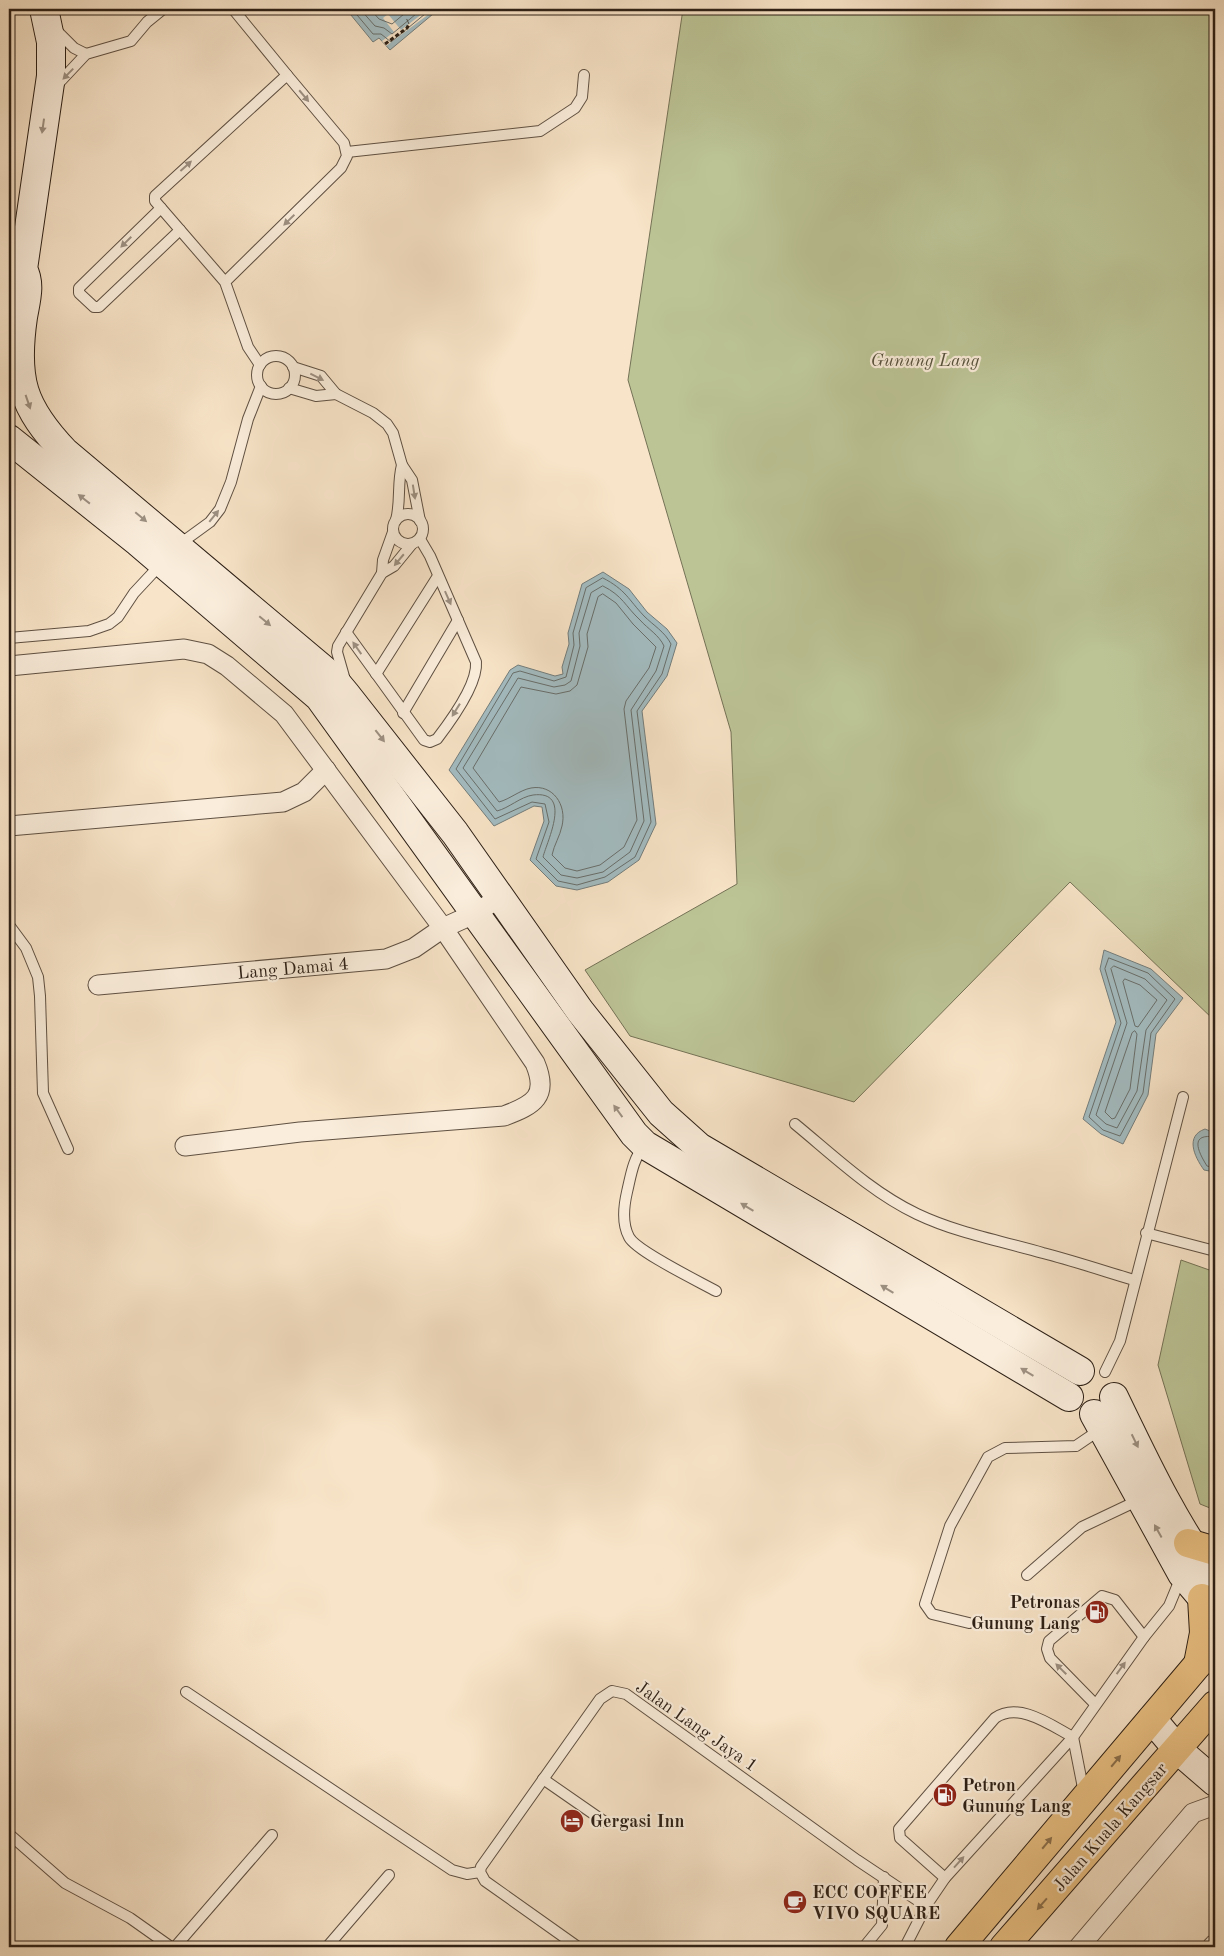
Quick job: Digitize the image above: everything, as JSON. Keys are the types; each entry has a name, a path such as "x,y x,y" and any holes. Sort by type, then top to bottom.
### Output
{"highway":[{"path":"1188,1543 1215,1551"},
{"path":"1198,1664 1211,1597"},
{"name":"Jalan Kuala Kangsar","path":"959,1947 1215,1644"},
{"name":"Jalan Kuala Kangsar","path":"1004,1947 1184,1743 1215,1705"}],"street":[{"path":"46,15 52,58 23,269 28,281 20,355 23,381 31,410 65,452 319,698 634,1134 645,1145 1068,1397 1071,1403 1081,1412 1098,1422 1182,1574 1211,1597"},
{"path":"9,299 13,278 23,269"},
{"path":"9,439 169,554 330,675 454,833 580,1011 661,1113 699,1147 1100,1380 1188,1543 1211,1597"},
{"path":"9,666 184,649 208,654 273,703 284,714 443,928 535,1063 541,1078 540,1093 528,1107 504,1116 300,1132 185,1146"},
{"path":"9,826 284,802 304,792 326,770"},
{"name":"Lang Damai 4","path":"98,984 386,959 414,948 443,928 476,913 500,897"},
{"path":"1068,1397 1070,1382 1100,1380"},
{"path":"1098,1422 1107,1409 1100,1380"},
{"path":"1152,1719 1184,1743 1215,1759"},
{"path":"1184,1743 1215,1782"},
{"path":"1079,1947 1193,1813 1215,1804"},
{"path":"1212,1947 1215,1944"}],"lane":[{"path":"48,93 86,54 131,41 163,9"},
{"path":"225,282 341,168 347,159 344,142 233,9"},
{"path":"46,15 71,45 86,54"},
{"path":"260,365 248,347 225,282 154,199 159,190 287,75"},
{"path":"347,152 540,131 575,108 582,98 584,75"},
{"path":"161,208 79,288 79,293 94,307 99,307 180,230"},
{"path":"293,367 294,380 289,388 281,392 272,393 261,386 257,374 260,365 266,359 275,356 284,358 293,367 321,376 336,394 373,413 387,424 393,433 402,465 412,480 423,530 394,566 382,573"},
{"path":"9,638 89,631 109,624 118,617 134,593 169,554 210,522 220,509 231,482 248,419 261,386"},
{"path":"289,388 316,396 336,394"},
{"path":"345,693 347,686 336,652 382,573 383,560 399,510 398,480 402,465"},
{"path":"396,520 404,515 410,515 420,521"},
{"path":"393,532 400,542 416,541"},
{"path":"346,632 424,740 434,741 438,738 471,685 476,673 476,662 438,576 416,541"},
{"path":"376,674 438,576"},
{"path":"403,713 458,620"},
{"path":"9,925 28,953 38,977 42,1093 68,1149"},
{"path":"1100,1380 1120,1341 1182,1097"},
{"path":"795,1124 862,1179 892,1201 917,1214 964,1233 1044,1253 1134,1280"},
{"path":"645,1145 637,1157 632,1170 626,1196 625,1223 628,1236 641,1249 716,1291"},
{"path":"1146,1233 1215,1251"},
{"path":"969,1623 932,1614 925,1604 950,1526 988,1457 1005,1448 1076,1446 1098,1422"},
{"path":"1027,1576 1082,1527 1140,1500"},
{"path":"905,1947 926,1906 945,1878 1073,1737 1144,1637 1169,1606 1182,1574"},
{"path":"1095,1704 1050,1658 1047,1649 1050,1641 1102,1596 1115,1600 1144,1637"},
{"name":"Jalan Lang Jaya 1","path":"480,1872 481,1867 600,1699 605,1694 619,1691 626,1694 849,1854 926,1906"},
{"path":"186,1692 452,1870 467,1874 480,1872 485,1881 578,1947"},
{"path":"945,1878 900,1838 899,1829 995,1718 1011,1711 1025,1714 1073,1737"},
{"path":"1073,1737 1085,1799"},
{"path":"543,1779 605,1822"},
{"path":"9,1834 65,1882 130,1918 173,1947 272,1835"},
{"path":"327,1947 389,1875"},
{"path":"864,1947 882,1925 884,1877"}],"path":[{"path":"385,44 407,28 409,24"}],"green space":[{"name":"Gunung Lang","path":"683,9 1215,9 1215,1021 1070,882 854,1102 630,1036 585,970 737,884 731,732 628,380"},
{"path":"1181,1260 1215,1272 1215,1510 1200,1504 1158,1365"}],"water":[{"path":"346,9 439,9 390,50 379,38 373,42"},
{"path":"603,572 629,589 647,612 667,629 677,643 667,676 642,711 656,824 639,860 608,882 577,890 556,886 530,860 544,821 542,807 534,806 494,826 449,770 510,670 518,665 555,676 563,674 562,667 569,644 568,633 582,584"},
{"path":"1104,950 1151,969 1183,998 1156,1034 1148,1095 1123,1144 1101,1134 1083,1119 1116,1022 1100,969"},
{"path":"1205,1129 1215,1133 1215,1172 1204,1170 1197,1159 1193,1147 1195,1136"}],"pier":[{"path":"418,9 425,9 429,14 386,46 382,41 394,32 383,18 388,14 401,30 422,14"}],"ferry route":[{"path":"402,9 409,24"}],"place":[{"name":"Petronas Gunung Lang","path":"1097,1612"},
{"name":"Petron Gunung Lang","path":"945,1795"},
{"name":"Gergasi Inn","path":"572,1821"},
{"name":"ECC COFFEE VIVO SQUARE","path":"795,1902"}]}
